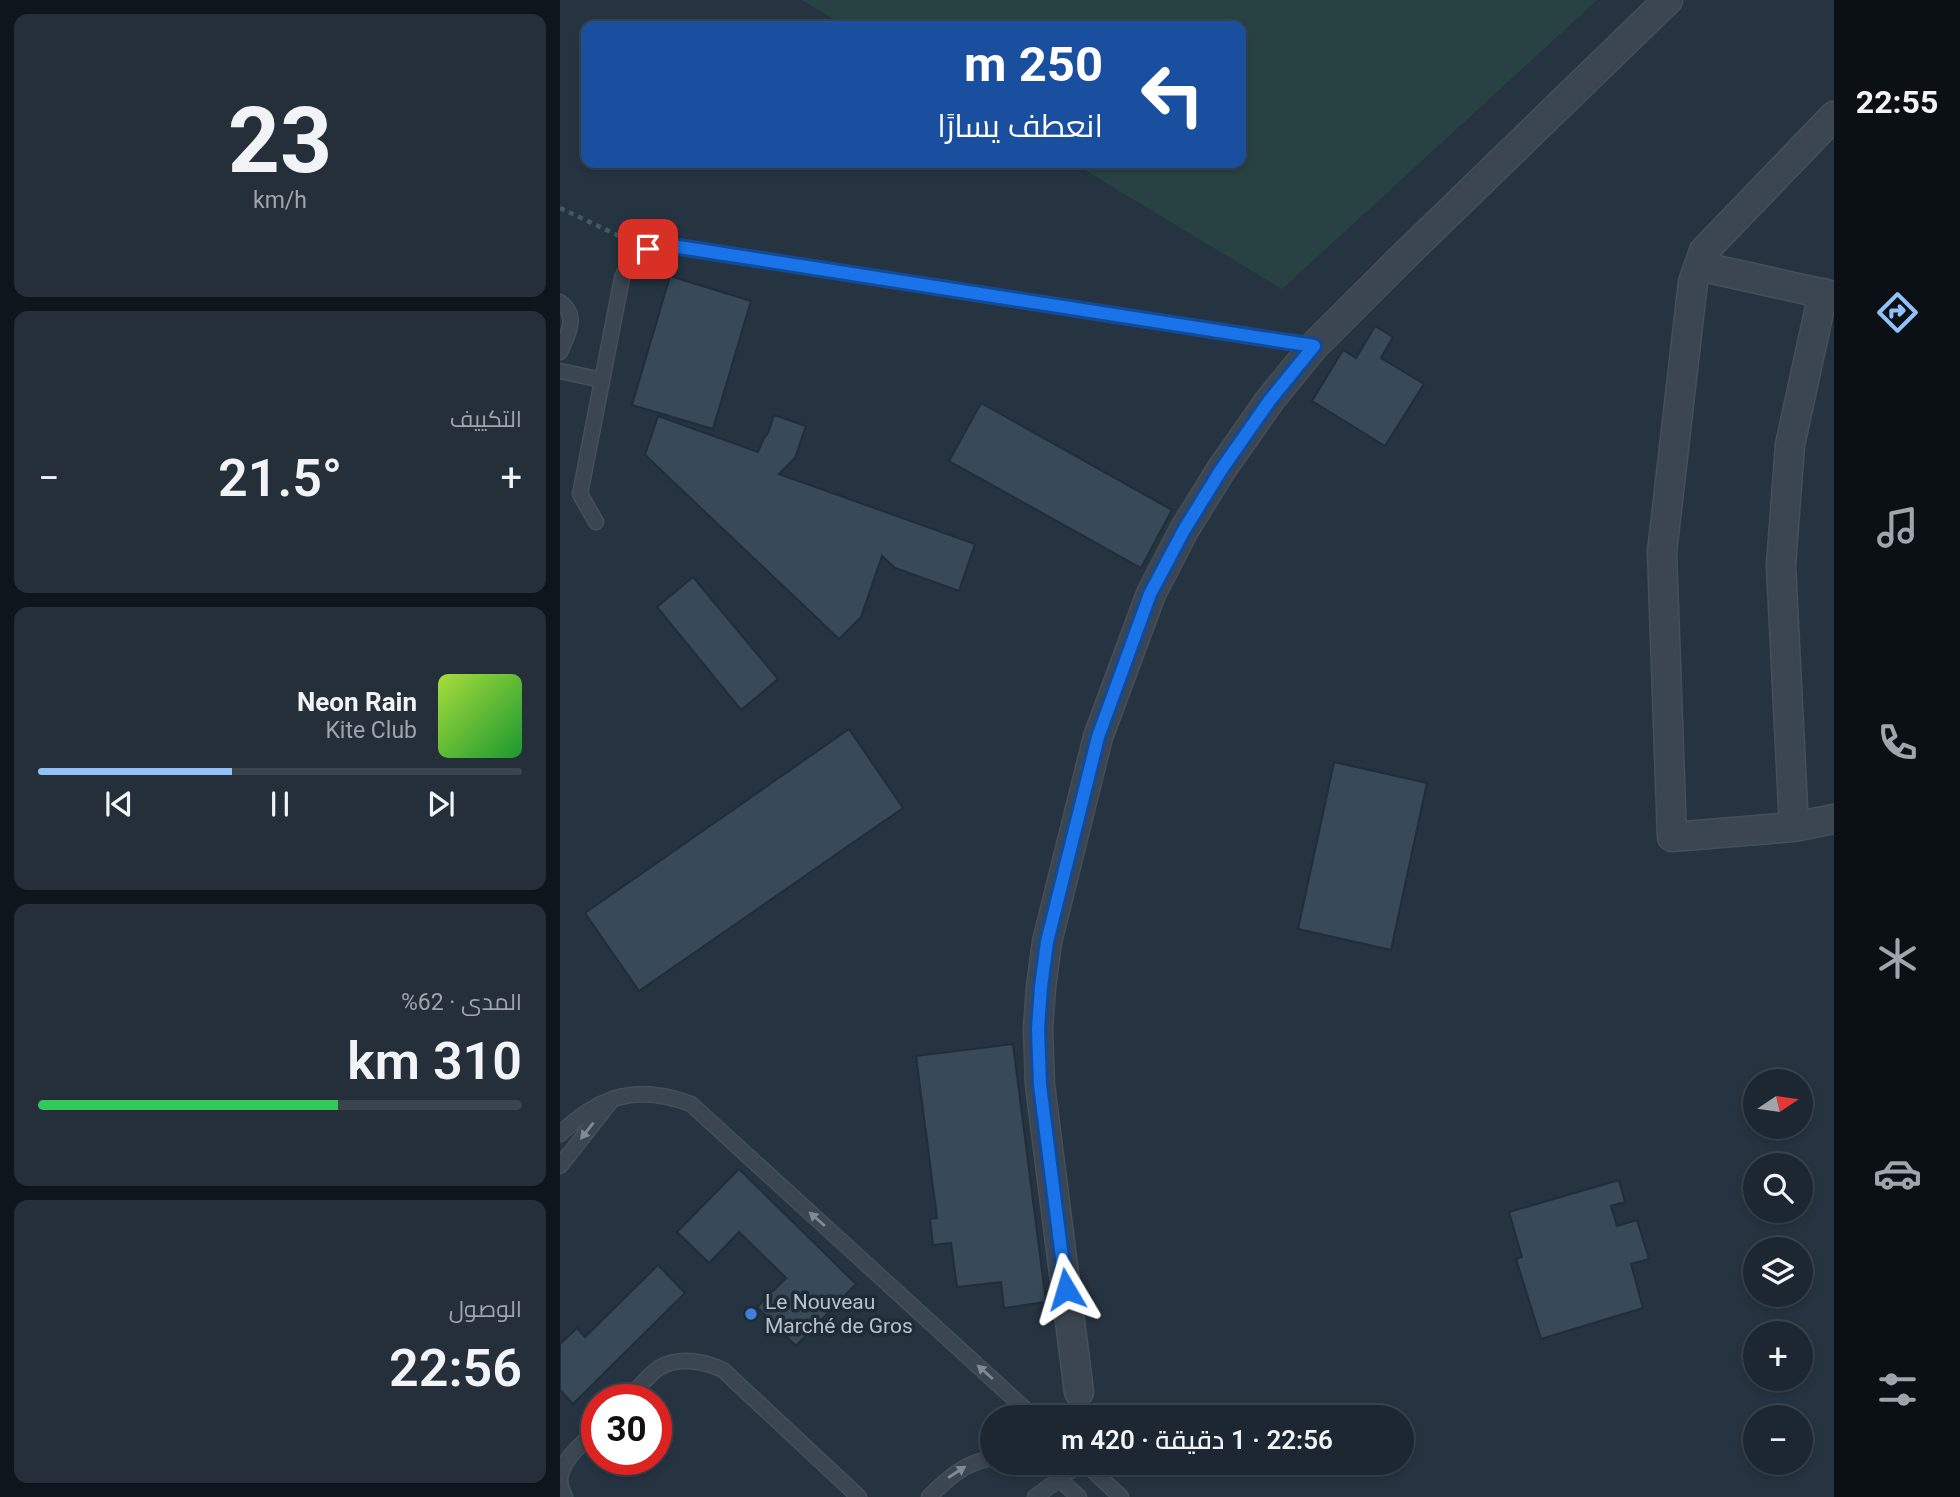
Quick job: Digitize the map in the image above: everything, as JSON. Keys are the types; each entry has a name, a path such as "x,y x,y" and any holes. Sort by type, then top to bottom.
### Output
{"street":[{"path":"1079,1392 1040,1085 1038,1029 1041,987 1047,942 1098,737 1150,594 1184,530 1221,470 1270,400 1314,346 1668,0"},
{"path":"1834,116 1704,251 1693,282 1662,552 1672,836 1794,827 1834,819"},
{"path":"1699,266 1828,294 1790,445 1781,565 1794,827"}],"lane":[{"path":"596,522 580,494 622,278 627,265 648,249 666,245 1314,346"},
{"path":"560,302 568,309 571,324 560,352"},
{"path":"560,371 602,380"},
{"path":"560,1134 583,1114 614,1097 651,1093 691,1104 1021,1405"},
{"path":"560,1166 614,1097"},
{"path":"642,1384 659,1368 672,1363 686,1361 712,1365 723,1370 859,1497"},
{"path":"565,1497 560,1479 562,1469 566,1460 581,1445"},
{"path":"929,1497 964,1466 980,1461"},
{"path":"1035,1497 1065,1475"},
{"path":"1096,1475 1121,1497"},
{"path":"1059,1479 1079,1497"}],"path":[{"path":"560,208 617,235 635,258"}],"green space":[{"path":"802,0 1597,0 1282,289 1081,168 1246,168 1246,21 837,21"}],"building":[{"path":"670,276 751,301 713,429 632,405"},
{"path":"1375,326 1393,337 1381,358 1424,384 1385,446 1312,401 1343,350 1356,358"},
{"path":"981,403 1172,510 1141,568 949,461"},
{"path":"774,415 806,426 795,458 779,474 975,544 959,591 895,568 882,556 861,617 839,639 645,455 658,416 758,452"},
{"path":"693,577 778,679 741,710 657,607"},
{"path":"849,729 903,808 639,991 585,913"},
{"path":"1334,762 1427,783 1391,950 1298,929"},
{"path":"1013,1044 1046,1302 1004,1308 1001,1282 957,1287 951,1243 933,1245 930,1219 937,1218 916,1056"},
{"path":"739,1169 856,1284 796,1346 757,1307 786,1278 739,1232 709,1263 677,1232"},
{"path":"1619,1180 1625,1202 1611,1206 1617,1226 1637,1220 1649,1259 1631,1264 1643,1308 1541,1339 1516,1259 1522,1257 1509,1212"},
{"path":"658,1265 685,1293 593,1384 581,1384 581,1396 573,1404 560,1390 560,1344 577,1328 585,1337"}],"place":[{"name":"Le Nouveau Marché de Gros","path":"751,1314"}],"route":[{"path":"648,249 666,245 1314,346 1270,400 1221,470 1184,530 1150,594 1098,737 1047,942 1038,1029 1040,1085 1066,1289"}]}
